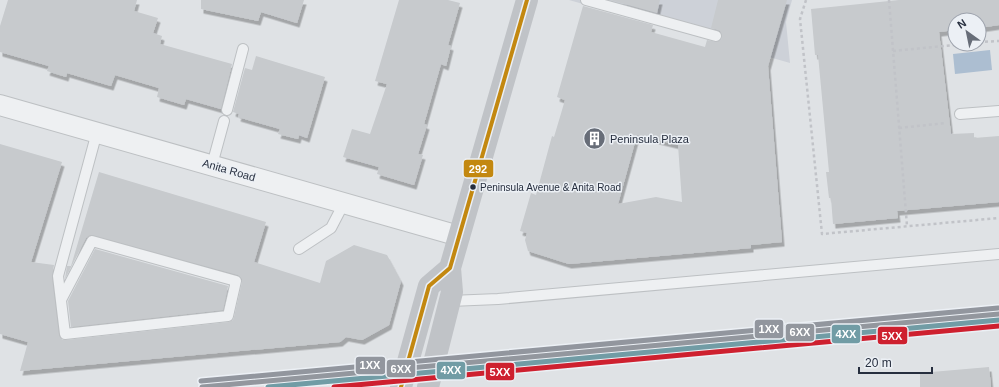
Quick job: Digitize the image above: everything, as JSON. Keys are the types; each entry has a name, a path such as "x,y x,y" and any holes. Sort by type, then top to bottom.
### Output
{"main road":[{"path":"428,387 452,292 450,268 527,0"},
{"path":"401,387 429,286 450,268"}],"street":[{"name":"Anita Road","path":"0,105 459,236"}],"lane":[{"path":"586,0 716,36"},
{"path":"227,110 243,49"},
{"path":"960,114 999,111"},
{"path":"212,165 224,121"},
{"path":"61,300 92,241 236,281 228,316 65,334 58,276 97,132"},
{"path":"300,249 331,228 344,203"},
{"path":"450,301 498,299 999,254"}],"path":[{"path":"806,0 800,18 822,234 999,218"},
{"path":"889,0 907,226"},
{"path":"987,41 999,40"},
{"path":"893,51 947,46"},
{"path":"899,128 948,123 960,114"}],"shaded area":[{"path":"569,0 792,0 786,22 790,63"}],"water":[{"path":"987,50 990,50 992,70 955,74 953,54 987,52"}],"building":[{"path":"8,0 137,0 134,11 158,18 153,33 162,36 160,44 232,64 221,109 186,99 184,105 157,97 159,88 115,75 111,86 67,73 66,77 47,71 49,66 0,52 0,26"},
{"path":"201,0 304,0 297,23 261,12 258,21 201,9"},
{"path":"399,0 448,0 460,3 448,45 451,46 446,66 441,64 424,124 427,125 418,154 423,155 414,185 377,174 379,167 343,157 352,129 370,134 387,84 375,81"},
{"path":"610,0 660,0 657,13"},
{"name":"Peninsula Plaza","path":"718,0 787,0 768,66 782,242 751,245 751,248 569,264 528,251 525,240 527,233 520,231 531,193 536,195 552,136 554,137 565,100 557,97 583,6 653,25 651,32 705,47 707,40 717,42 721,40 722,37 720,31 711,28","holes":["637,135 678,145 682,202 656,197 618,204"]},
{"path":"899,0 999,0 999,25 987,27 987,12 947,12 947,31 939,32 951,134 974,133 974,138 999,136 999,202 897,211 898,218 833,224 831,198 829,198 826,172 829,172 818,55 815,55 811,9"},
{"path":"256,56 325,77 307,138 299,135 298,139 278,134 280,129 238,117 239,114 233,112 245,68 252,70"},
{"path":"0,144 62,162 31,262 54,265 52,277 59,335 62,340 229,322 233,320 234,317 242,282 242,279 238,275 91,235 86,238 65,279 67,266 71,266 99,172 266,222 254,262 320,283 326,261 354,245 387,255 401,281 389,325 362,340 346,337 340,342 20,371 28,342 0,334"},
{"path":"95,249 228,286 223,310 71,327 68,301"},
{"path":"989,367 991,387 920,387 920,373"}],"transit line":[{"name":"292","path":"401,387 429,286 450,268 527,0"},
{"name":"1XX","path":"201,381 998,308"},
{"name":"6XX","path":"202,387 999,314"},
{"name":"4XX","path":"268,387 999,320"},
{"name":"5XX","path":"334,387 999,326"}],"place":[{"name":"Peninsula Plaza","path":"594,139"},
{"name":"Peninsula Avenue & Anita Road","path":"473,187"}]}
